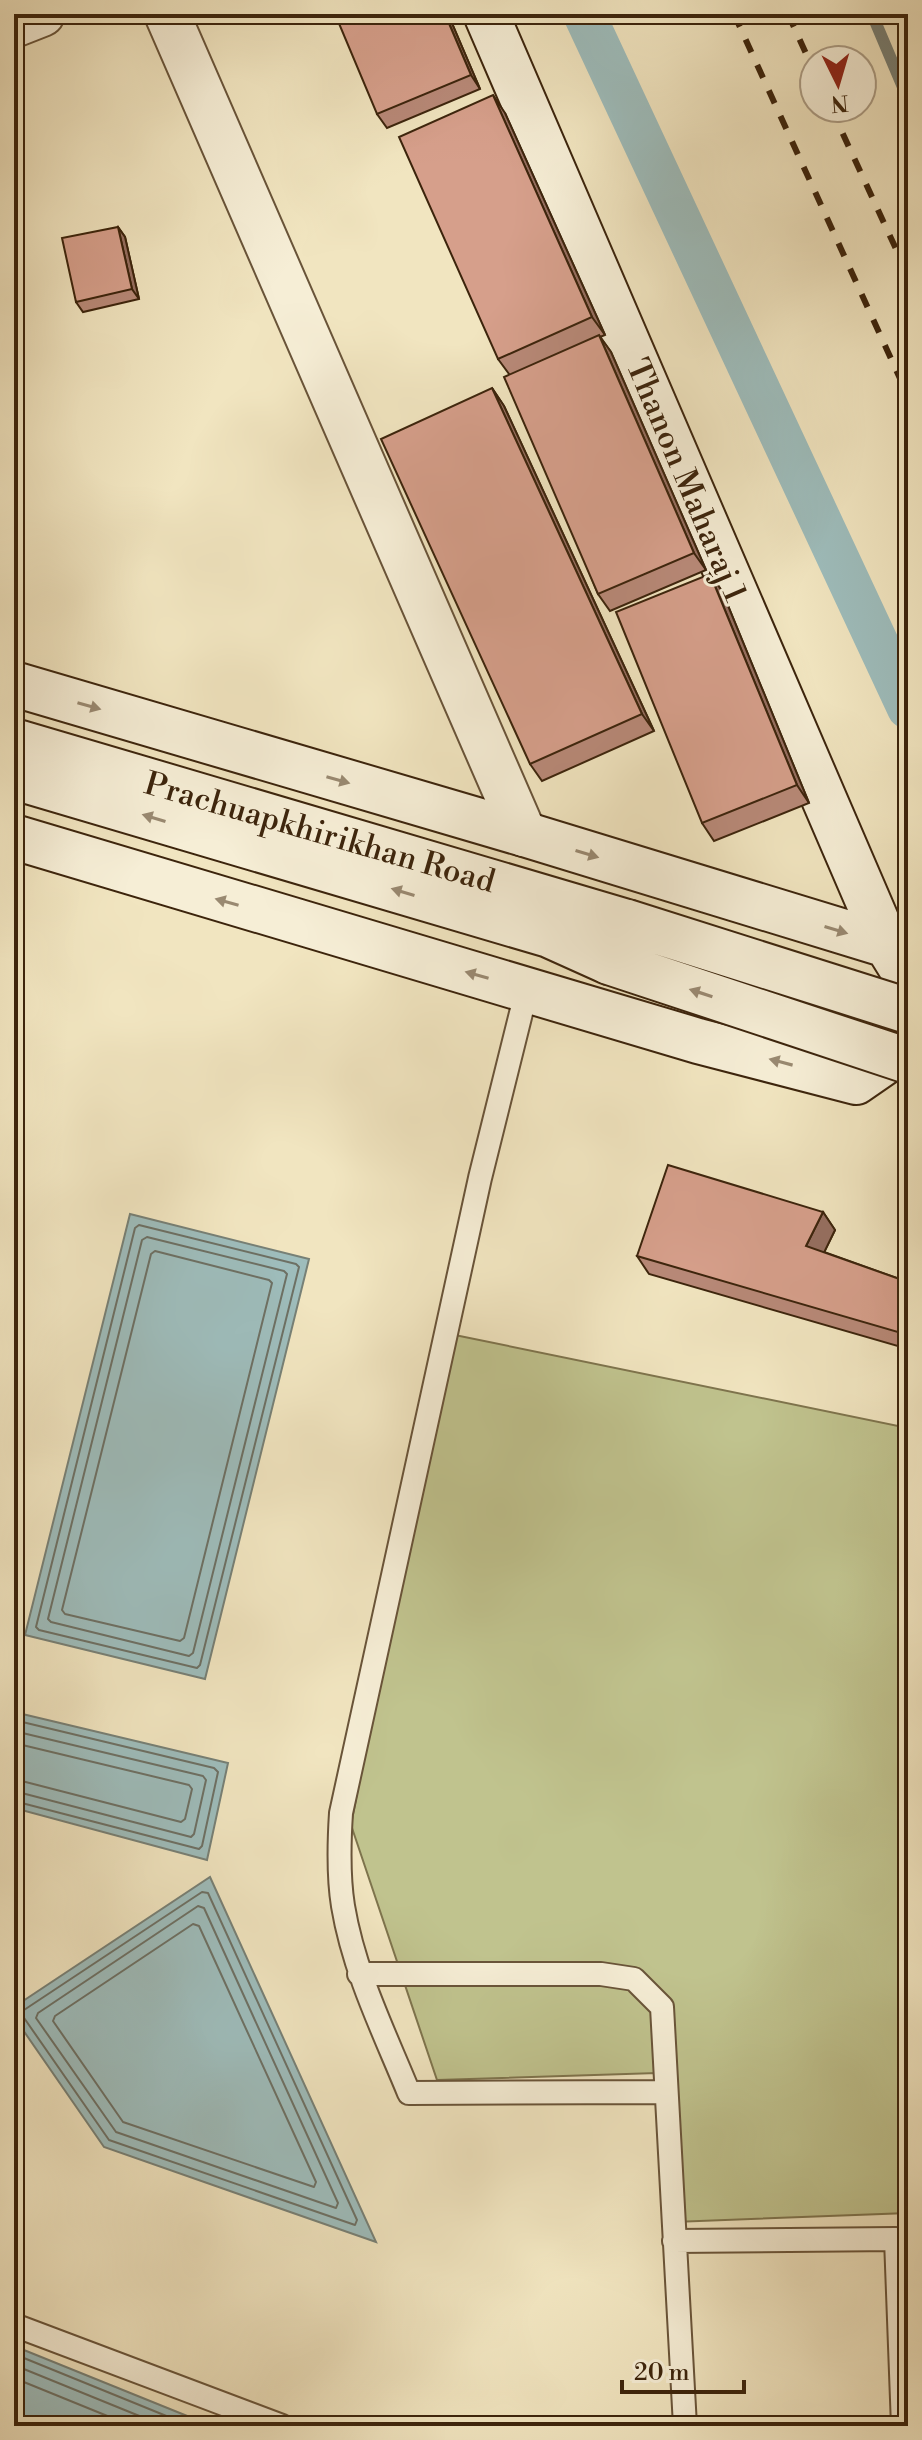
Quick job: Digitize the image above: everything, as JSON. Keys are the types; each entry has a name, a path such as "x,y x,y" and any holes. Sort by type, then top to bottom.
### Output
{"main road":[{"path":"14,25 42,14"},
{"path":"167,14 524,834"},
{"name":"Thanon Maharaj 1","path":"486,14 898,962"},
{"path":"14,684 524,834 898,962"},
{"name":"Prachuapkhirikhan Road","path":"14,741 627,922 908,1010"},
{"name":"Prachuapkhirikhan Road","path":"14,777 549,935 609,962 908,1061"},
{"path":"14,837 698,1041 856,1082 898,1053 908,1010"}],"lane":[{"path":"527,989 480,1178 341,1813 339,1860 343,1904 359,1974 409,2093 665,2092"},
{"path":"359,1974 601,1974 634,1979 662,2007 685,2426"},
{"path":"674,2241 896,2239 903,2426"},
{"path":"14,2325 282,2426"}],"green space":[{"path":"445,1333 908,1428 908,2213 674,2222 657,2073 437,2080 351,1825"}],"water":[{"path":"130,1214 309,1259 205,1679 25,1635"},
{"path":"14,1712 228,1763 207,1860 14,1808"},
{"path":"210,1877 376,2242 104,2147 14,2017 14,2007"},
{"path":"14,2346 212,2426 14,2426"}],"building":[{"path":"335,14 445,14 471,75 377,114"},
{"path":"493,95 592,317 498,359 399,137"},
{"path":"118,227 132,289 76,302 62,238"},
{"path":"599,335 694,553 598,594 504,377"},
{"path":"492,388 642,714 530,764 381,439"},
{"path":"710,574 797,785 702,823 616,612"},
{"path":"668,1165 823,1212 806,1246 908,1282 908,1335 637,1256"}],"waterway":[{"path":"584,14 908,708"},
{"path":"872,14 908,99"}],"railway":[{"path":"734,14 908,396"},
{"path":"788,14 802,44"},
{"path":"838,124 908,275"}]}
